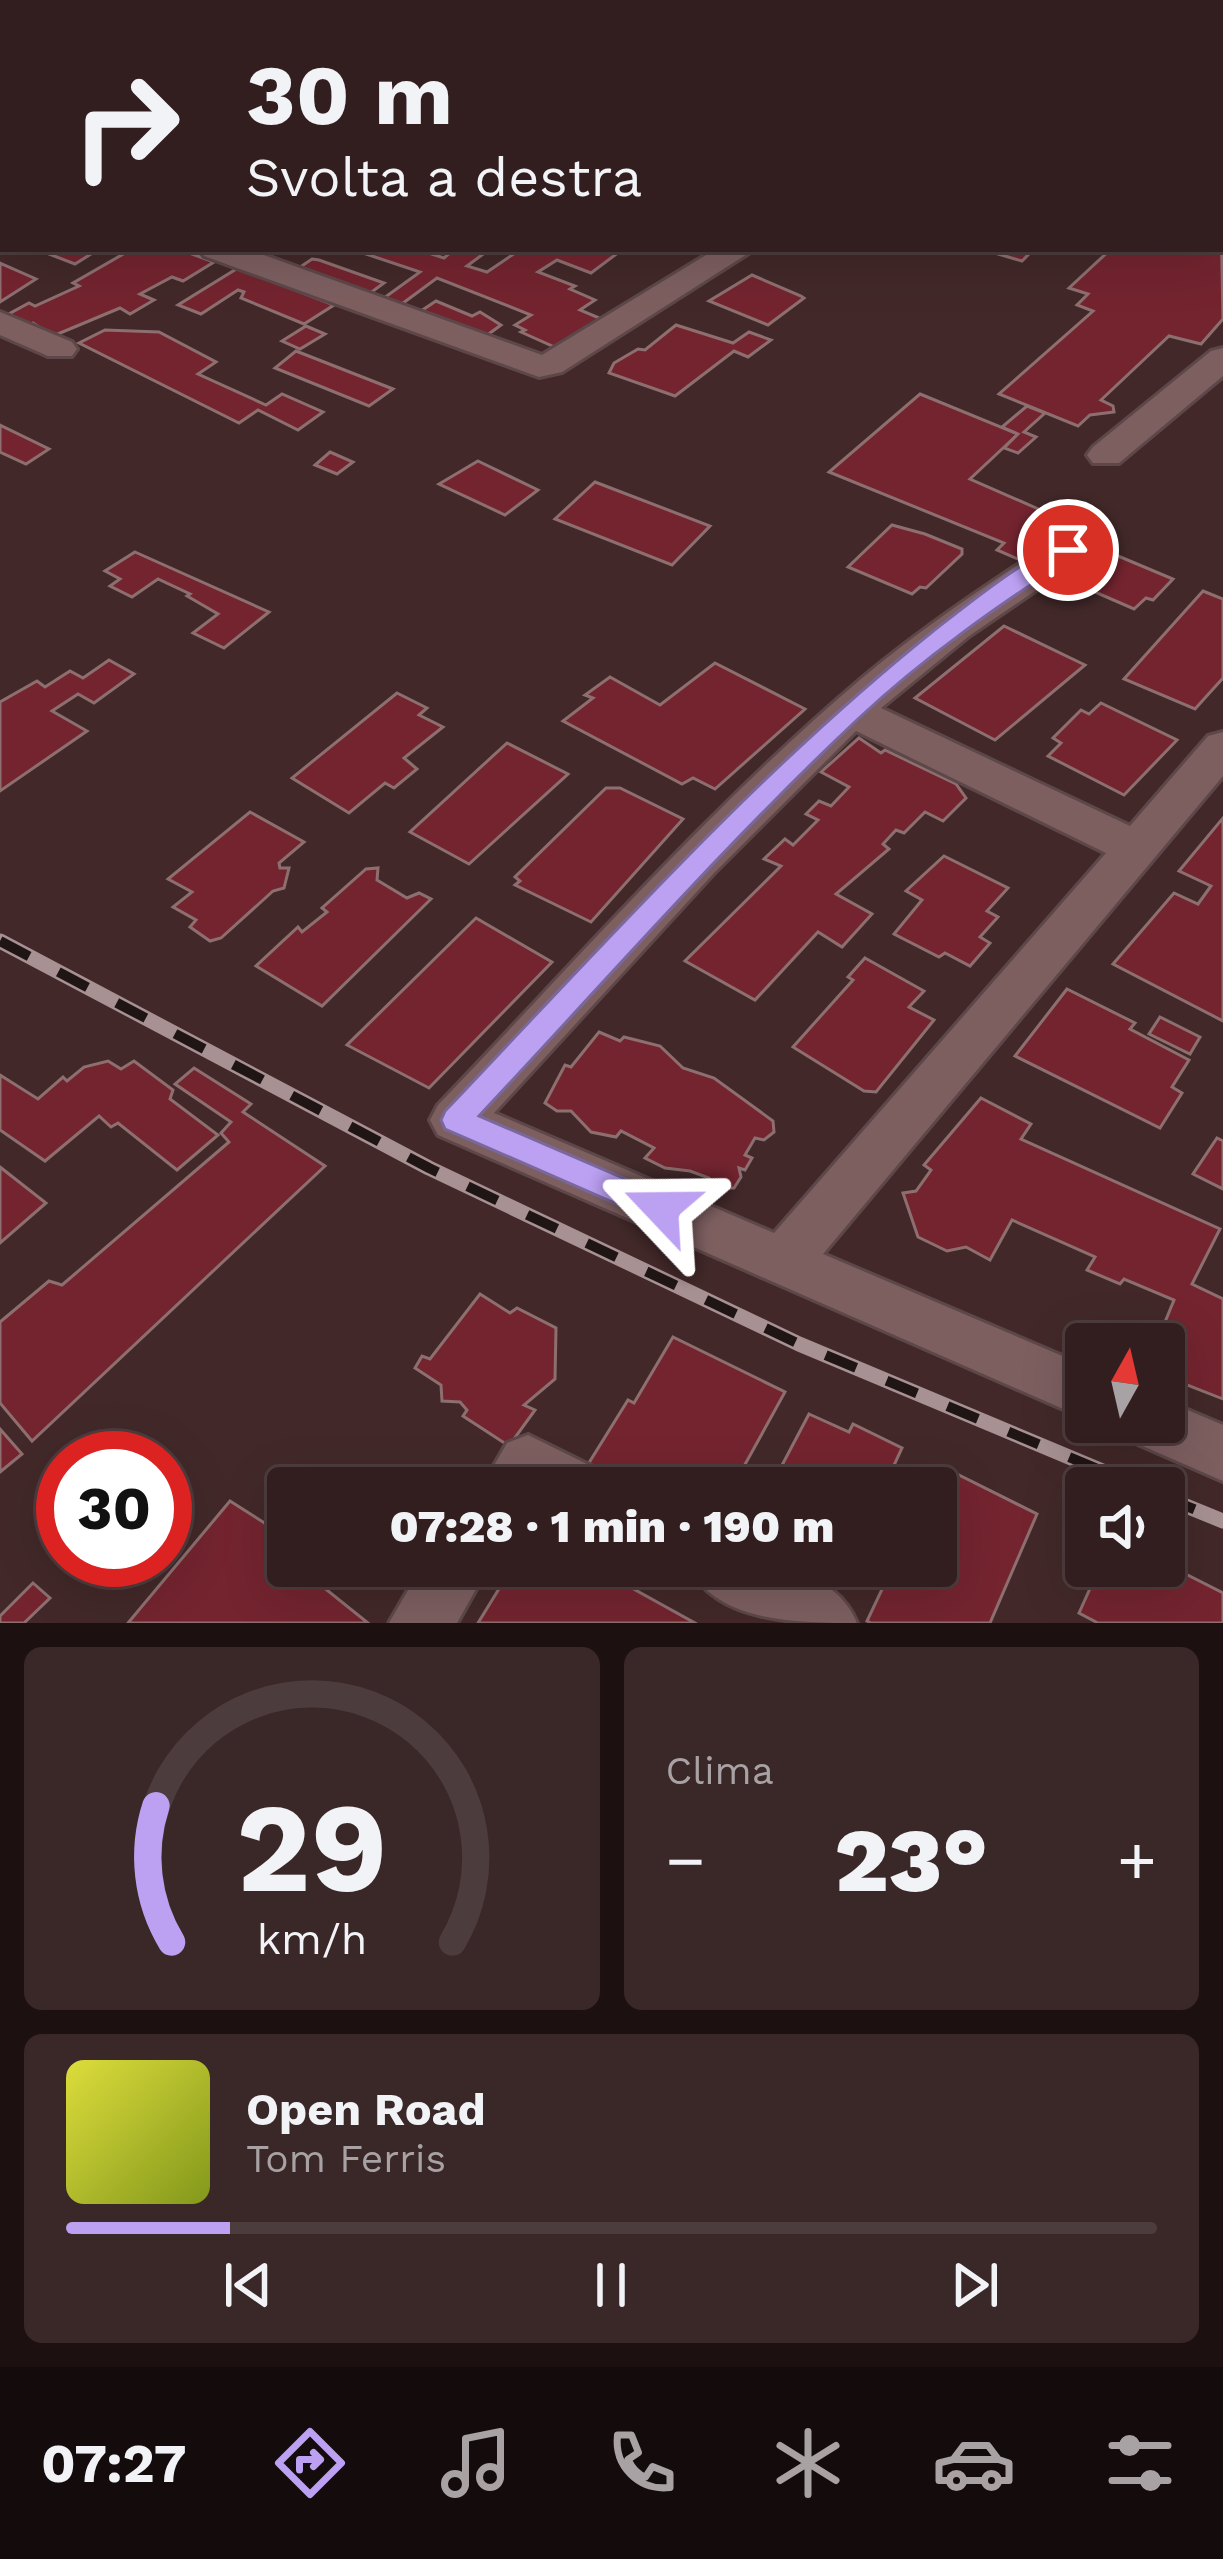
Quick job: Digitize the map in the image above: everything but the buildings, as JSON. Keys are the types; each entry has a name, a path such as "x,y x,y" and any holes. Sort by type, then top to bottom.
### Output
{"street":[{"path":"224,252 539,366 550,365 734,252"},
{"path":"0,322 60,349"},
{"path":"1106,455 1223,358"},
{"path":"1065,1384 456,1120 725,835 851,711 979,607 1068,550"},
{"path":"851,711 1136,848"},
{"path":"783,1262 1223,747"},
{"path":"1185,1436 1223,1453"},
{"path":"420,1623 444,1587"},
{"path":"759,1587 826,1623"}],"railway":[{"path":"0,941 429,1168 799,1344 1093,1467"},
{"path":"1185,1506 1223,1521"}],"route":[{"path":"661,1208 456,1120 725,835 851,711 979,607 1068,550"}]}
